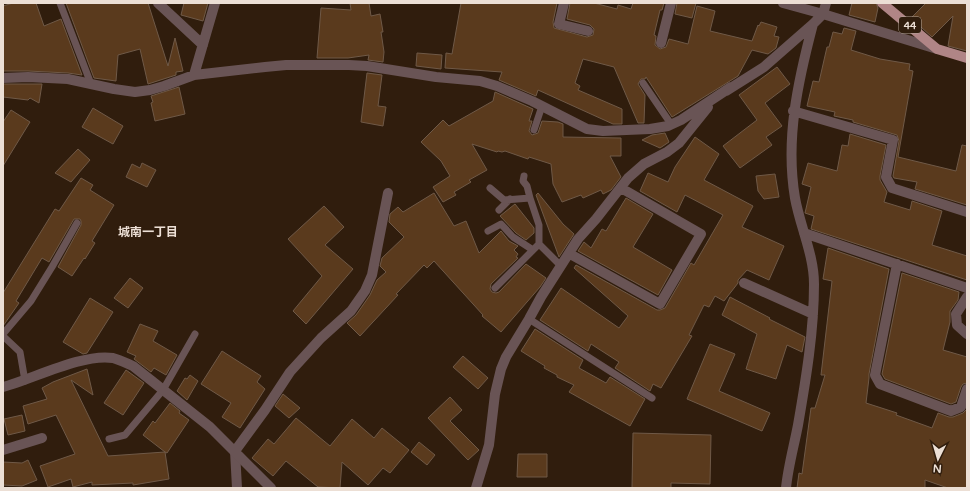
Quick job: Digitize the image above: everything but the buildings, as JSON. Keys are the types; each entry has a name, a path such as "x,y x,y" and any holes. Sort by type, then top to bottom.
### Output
{"main road":[{"name":"44","path":"882,3 937,49 967,58"}],"street":[{"path":"158,3 203,45"},
{"path":"194,75 215,3"},
{"path":"564,3 559,24 588,31"},
{"path":"661,44 671,3"},
{"path":"783,3 937,49"},
{"path":"3,78 52,78 91,84 114,90 135,92 164,86 194,75 286,65 349,64 436,77 480,81 497,86 542,106 587,129 603,131 650,129 681,120 764,67 823,14 826,3"},
{"path":"786,488 806,377 813,314 814,282 811,260 795,199 791,173 790,148 793,111 813,24"},
{"path":"476,488 489,445 496,383 506,357 541,297 570,254 578,239 636,169 667,152 679,143 700,115 713,101 731,88"},
{"path":"793,111 893,140 886,177 892,188 967,212"},
{"path":"570,254 660,304 701,234 621,188"},
{"path":"237,488 234,451 265,410 290,372 322,338 351,311 365,291 372,275 388,193"},
{"path":"804,233 967,288"},
{"path":"897,264 875,375 877,380 880,384 951,411 961,407 967,389"},
{"path":"744,283 813,314"},
{"path":"967,297 956,314 957,324 967,334"},
{"path":"3,387 25,381 72,364 101,358 121,360 133,366 210,427 271,488"},
{"path":"3,450 42,438"}],"lane":[{"path":"60,3 91,84"},
{"path":"643,83 671,124"},
{"path":"534,130 542,106"},
{"path":"495,288 539,244 539,225 527,186 523,181 524,176"},
{"path":"490,188 504,200 510,198 530,198"},
{"path":"499,210 510,198"},
{"path":"25,381 20,352 3,335 31,301 77,223"},
{"path":"488,231 501,224 513,237 533,250"},
{"path":"539,244 561,266"},
{"path":"529,319 652,398"},
{"path":"109,438 124,435 163,390 195,334"}],"district":[{"name":"城南一丁目","path":"148,232"}]}
